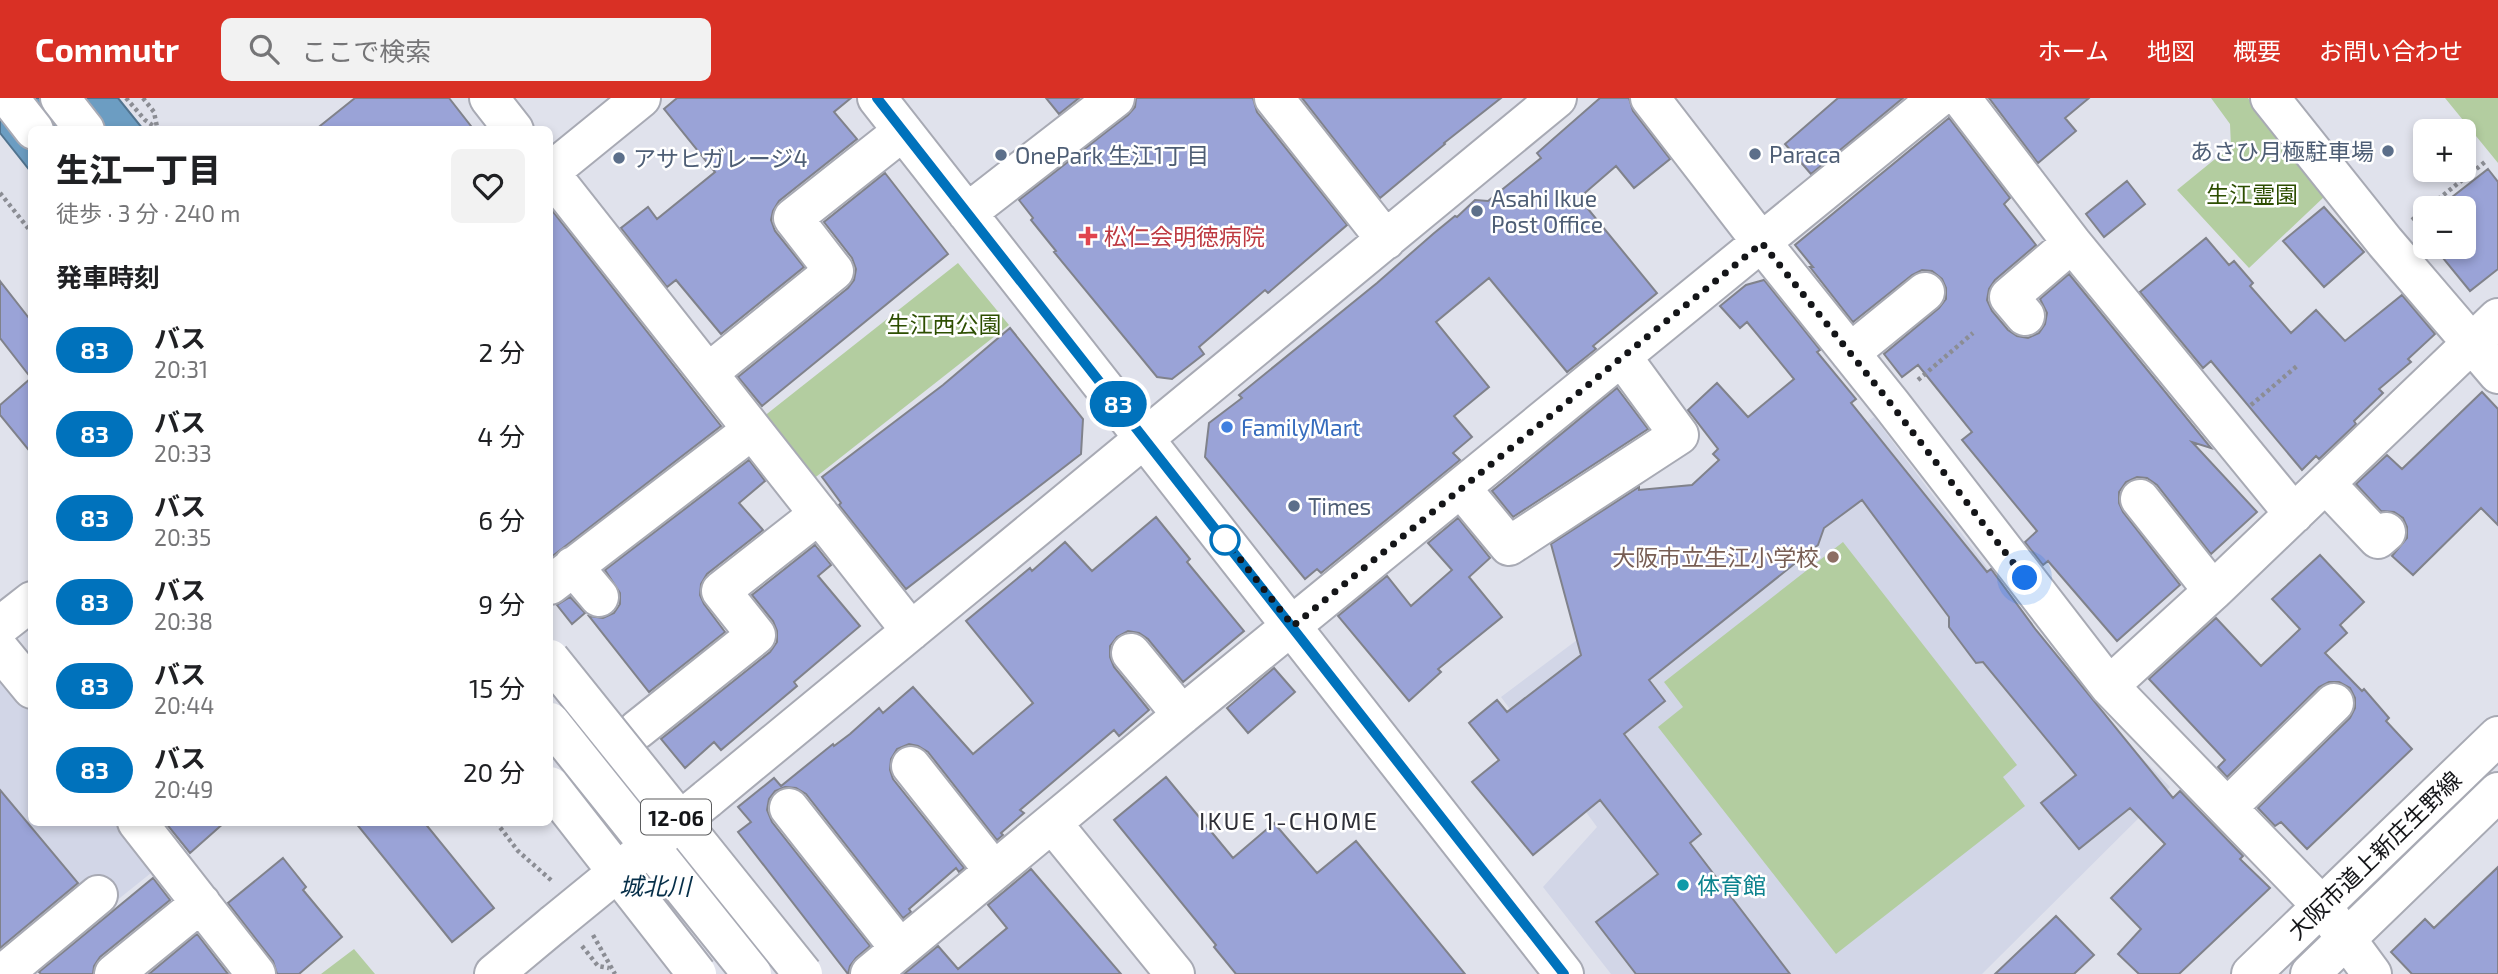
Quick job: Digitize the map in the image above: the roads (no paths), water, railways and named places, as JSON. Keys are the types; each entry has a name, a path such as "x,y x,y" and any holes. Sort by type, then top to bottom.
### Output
{"main road":[{"path":"9,98 31,126"},
{"path":"60,98 82,126"},
{"path":"489,98 511,126"},
{"path":"553,170 641,98"},
{"path":"877,98 1564,974"},
{"path":"967,214 1115,98"},
{"path":"1274,98 1386,240"},
{"path":"494,974 566,932 707,799 1557,98"},
{"path":"1650,98 2109,686 2322,906 2372,974"},
{"path":"870,974 1182,715 1938,98"},
{"path":"1961,98 2072,243 2294,514"},
{"path":"2270,98 2385,242 2485,331 2498,374"},
{"path":"708,373 835,271 793,218 903,131"},
{"path":"553,176 911,631"},
{"path":"2025,316 2009,297 2072,243"},
{"path":"1850,354 1925,292"},
{"path":"2109,686 2213,591 2485,331"},
{"path":"1461,488 1509,546 1679,435 1622,357"},
{"path":"599,597 561,575 752,430"},
{"path":"2326,484 2378,539 2386,532"},
{"path":"2140,499 2213,591"},
{"path":"637,730 756,635 721,591 819,514"},
{"path":"0,626 28,604"},
{"path":"0,650 28,684"},
{"path":"1131,653 1182,715"},
{"name":"12-06","path":"553,663 803,974"},
{"path":"2227,808 2334,703"},
{"path":"553,726 752,974"},
{"name":"大阪市道上新庄生野線","path":"2251,974 2498,736"},
{"path":"911,766 994,871"},
{"path":"553,790 697,974"},
{"name":"大阪市道上新庄生野線","path":"2310,974 2498,793"},
{"path":"789,808 900,950"},
{"path":"1052,823 1175,974"},
{"path":"140,826 256,974"},
{"path":"3,974 98,895"},
{"path":"114,974 201,904"}],"water":[{"path":"0,98 118,98 141,126 28,126 28,168 0,133"}],"place":[{"name":"あさひ月極駐車場","path":"2388,151"},
{"name":"Paraca","path":"1755,154"},
{"name":"OnePark 生江1丁目","path":"1001,155"},
{"name":"アサヒガレージ4","path":"619,158"},
{"name":"Asahi Ikue Post Office","path":"1477,211"},
{"name":"松仁会明徳病院","path":"1088,236"},
{"name":"FamilyMart","path":"1227,427"},
{"name":"Times","path":"1294,506"},
{"name":"大阪市立生江小学校","path":"1833,557"},
{"name":"体育館","path":"1683,885"}],"district":[{"name":"IKUE 1-CHOME","path":"1289,820"}],"park label":[{"name":"生江霊園","path":"2252,194"},
{"name":"生江西公園","path":"944,324"}],"water label":[{"name":"城北川","path":"655,885"}]}
